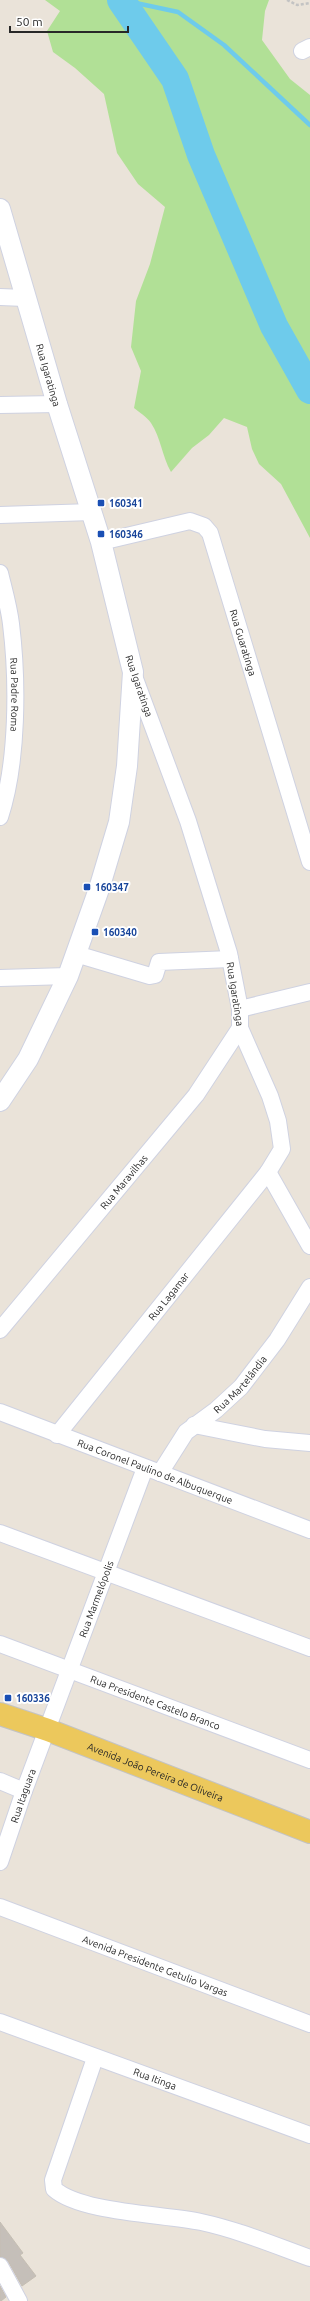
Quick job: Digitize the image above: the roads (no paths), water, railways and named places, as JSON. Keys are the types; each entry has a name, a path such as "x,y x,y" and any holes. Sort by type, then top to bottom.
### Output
{"main road":[{"name":"Avenida João Pereira de Oliveira","path":"0,1714 48,1730 310,1832"}],"street":[{"name":"Rua Igaratinga","path":"0,209 24,298 101,542 133,672 188,821 230,959 240,1009 240,1028 270,1096 278,1121 282,1143 278,1157"},
{"path":"0,297 24,298"},
{"path":"0,405 57,404"},
{"path":"0,515 92,512"},
{"name":"Rua Guaratinga","path":"101,542 190,521 204,526 210,533 310,862"},
{"name":"Rua Padre Roma","path":"0,573 11,624 14,693 13,747 0,817"},
{"path":"0,1101 28,1059 68,976 99,889 119,822 127,766 133,672"},
{"path":"76,954 150,976 155,975 159,962 230,959"},
{"path":"0,978 68,976"},
{"path":"240,1009 310,992"},
{"name":"Rua Maravilhas","path":"0,1330 196,1095 240,1028"},
{"name":"Rua Lagamar","path":"57,1435 268,1172 278,1157"},
{"path":"268,1172 310,1246"},
{"name":"Rua Martelândia","path":"160,1473 178,1442 194,1425 216,1410 241,1387 277,1340 310,1287"},
{"name":"Rua Coronel Paulino de Albuquerque","path":"0,1412 57,1435 310,1530"},
{"path":"194,1425 265,1439 310,1443"},
{"name":"Rua Marmelópolis","path":"48,1730 145,1468"},
{"path":"0,1533 310,1648"},
{"name":"Rua Presidente Castelo Branco","path":"0,1644 310,1760"},
{"name":"Rua Itaguara","path":"0,1862 24,1791 48,1730"},
{"path":"0,1781 24,1791"},
{"name":"Avenida Presidente Getulio Vargas","path":"0,1907 310,2024"},
{"name":"Rua Itinga","path":"0,2022 96,2058 310,2134"},
{"path":"96,2058 53,2180 54,2189 68,2198 103,2208 200,2222 231,2230 310,2258"},
{"path":"0,2266 19,2301"}],"waterway":[{"path":"121,0 175,79 201,155 274,326 310,390"},
{"path":"122,0 178,12 224,45 310,125"}],"place":[{"name":"160341","path":"101,503"},
{"name":"160346","path":"101,534"},
{"name":"160347","path":"87,887"},
{"name":"160340","path":"95,932"},
{"name":"160336","path":"8,1698"}]}
